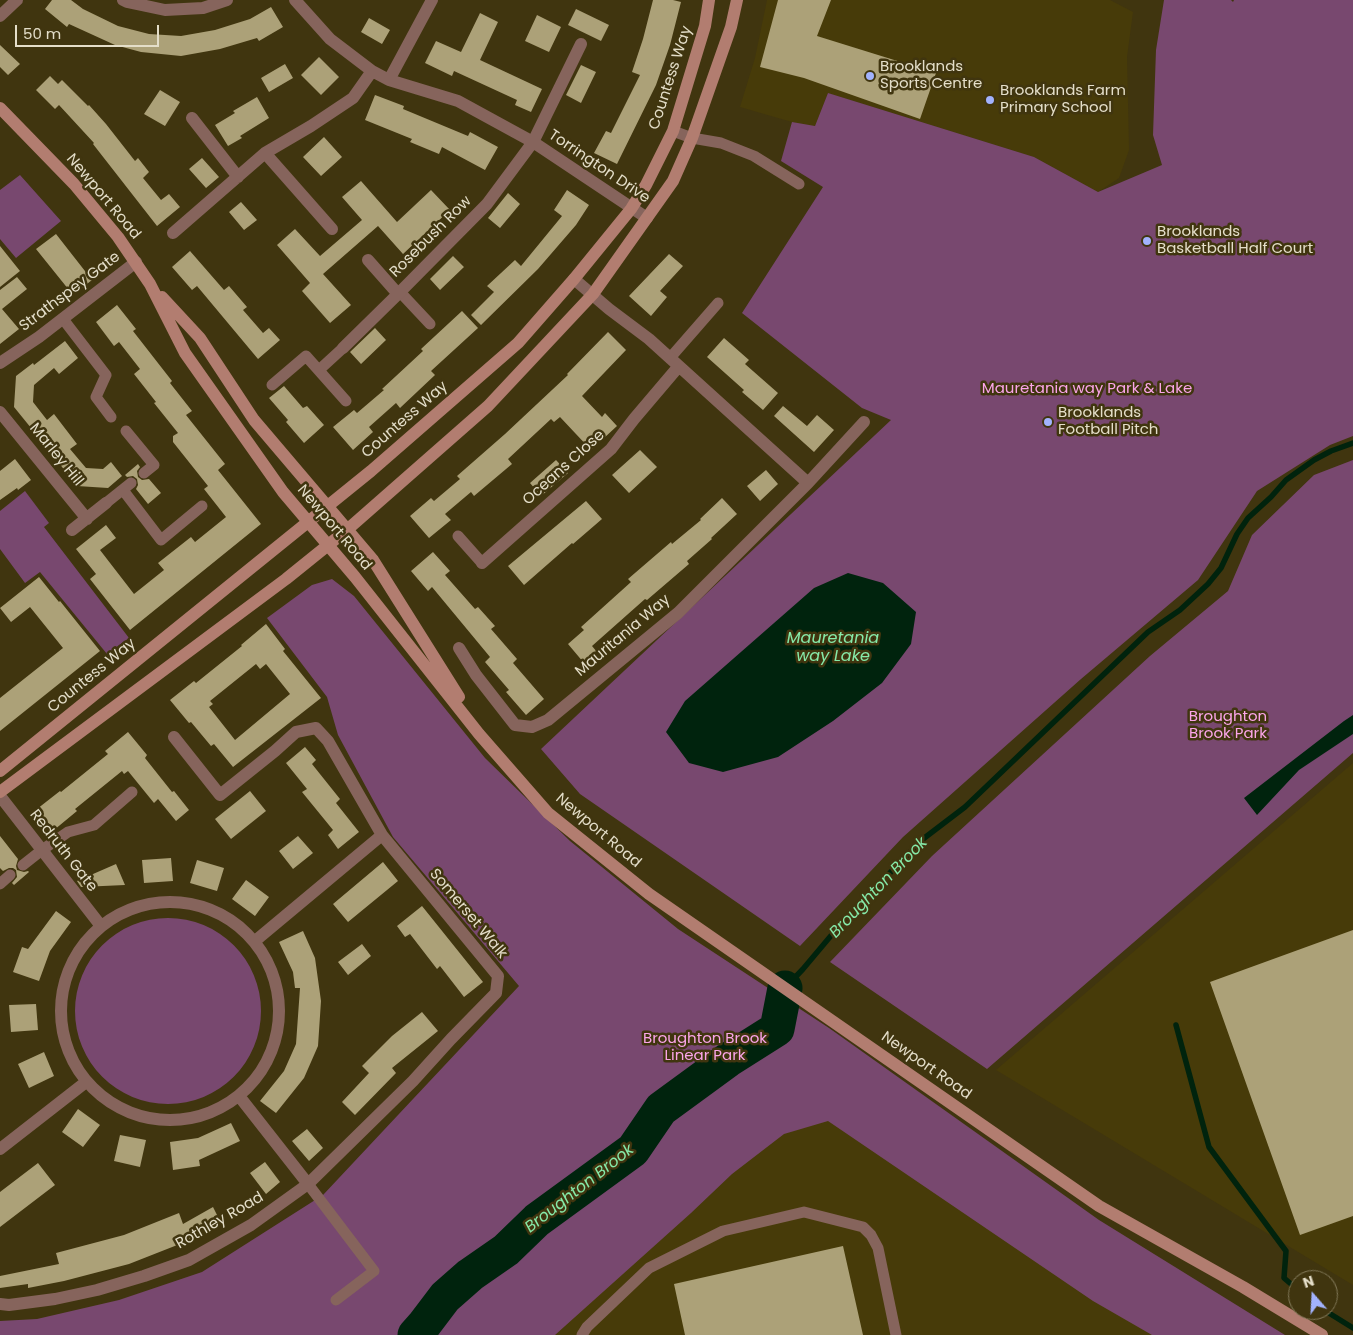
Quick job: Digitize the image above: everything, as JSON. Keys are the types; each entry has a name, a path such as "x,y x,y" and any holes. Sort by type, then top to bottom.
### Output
{"street":[{"path":"0,16 17,0"},
{"path":"123,0 165,10 203,8 227,0"},
{"name":"Torrington Drive","path":"295,0 330,39 372,71 389,80 458,101 533,142 647,218"},
{"path":"389,80 432,0"},
{"name":"Countess Way","path":"0,771 371,471 518,343 574,279 631,209 646,185 673,131 705,26 709,0"},
{"path":"0,792 286,579 348,529 488,406 593,294 673,181 692,138 731,27 736,0"},
{"name":"Torrington Drive","path":"533,142 581,44"},
{"path":"173,234 265,153 353,98 372,71"},
{"name":"Newport Road","path":"0,108 74,184 118,237 150,284 185,353 283,492 355,577 480,734 548,813 649,894 1100,1206 1234,1282 1322,1335"},
{"path":"192,118 238,177"},
{"name":"Rosebush Row","path":"342,348 487,204 533,142"},
{"path":"265,153 332,230"},
{"path":"368,260 399,293"},
{"name":"Strathspey Gate","path":"0,363 39,337 136,262"},
{"path":"574,279 649,339 808,483"},
{"path":"150,284 200,338 254,420 373,560 480,734"},
{"name":"Oceans Close","path":"482,563 611,449 675,362"},
{"name":"Marley Hill","path":"0,412 87,519"},
{"name":"Mauritania Way","path":"459,648 476,675 515,725 532,727 548,720 678,612 808,483 864,422"},
{"path":"72,530 106,503"},
{"name":"Somerset Walk","path":"174,737 220,794 296,732 316,728 328,741 382,835 498,976 496,993 413,1081"},
{"name":"Redruth Gate","path":"0,796 101,926"},
{"path":"255,941 382,835"},
{"path":"163,902 188,903 213,910 236,923 255,941 275,977 280,1004 278,1031 270,1058 255,1081 239,1096 202,1116 182,1121 160,1121 139,1117 119,1109 101,1097 77,1071 65,1046 60,1020 61,993 73,960 82,945 101,926 118,914 137,906 163,902"},
{"name":"Rothley Road","path":"0,1304 9,1305 55,1299 97,1290 189,1260 251,1225 308,1184 413,1081"},
{"path":"0,1149 86,1082"},
{"path":"239,1096 308,1184"}],"lane":[{"path":"673,131 692,138 721,143 754,156 799,184"},
{"path":"399,293 430,324"},
{"path":"675,362 718,303"},
{"path":"63,319 106,375 96,398 111,417"},
{"path":"318,370 342,348"},
{"path":"272,385 306,356 346,401"},
{"path":"126,432 154,465 144,473"},
{"path":"106,503 127,486 161,540 202,506"},
{"path":"458,536 482,563"},
{"path":"23,865 68,832 94,825 132,792"},
{"path":"0,884 10,876"},
{"path":"308,1184 374,1271 336,1300"},
{"path":"582,1335 587,1327 649,1268 723,1231 804,1212 863,1227 870,1235 878,1248 896,1335"}],"shaded area":[{"name":"Brooklands Farm Primary School","path":"767,0 1110,0 1133,12 1127,57 1129,150 1119,178 1098,192 1034,157 828,93 815,126 792,122 740,107 755,58"},
{"path":"1353,763 1353,1285 1338,1276 1338,1270 1328,1270 996,1070"},
{"path":"802,1073 1174,1335 526,1335"}],"green space":[{"name":"Mauretania way Park & Lake","path":"1164,0 1231,0 1233,2 1234,0 1353,0 1353,436 1330,445 1257,491 1198,580 1081,679 903,837 800,946 580,794 541,749 891,420 862,408 742,313 823,187 781,161 792,122 815,126 828,93 1034,157 1098,192 1162,165 1153,135 1156,50"},
{"path":"20,175 61,221 16,258 0,239 0,190"},
{"name":"Broughton Brook Park","path":"1353,460 1353,753 987,1069 830,962 932,856 1150,656 1228,591 1252,535 1314,475"},
{"path":"25,491 49,523 44,527 129,638 107,654 40,572 25,583 0,549 0,511"},
{"name":"Broughton Brook Linear Park","path":"332,579 354,596 485,758 570,841 678,929 829,1028 1099,1220 1285,1335 1152,1335 1093,1301 828,1121 784,1134 732,1174 555,1335 0,1335 0,1321 37,1319 119,1300 202,1272 323,1195 519,986 393,837 338,735 327,697 267,618 312,585"},
{"path":"159,918 177,918 204,925 234,945 254,975 261,1002 261,1020 254,1047 234,1077 204,1097 177,1104 159,1104 141,1100 124,1093 109,1083 96,1070 86,1055 79,1038 75,1020 75,1002 79,984 86,967 96,952 109,939 124,929 141,922"}],"water":[{"name":"Mauretania way Lake","path":"848,573 883,583 916,612 911,644 882,683 833,721 778,757 723,772 689,763 666,732 685,701 814,588"},
{"path":"1353,715 1353,734 1299,770 1257,815 1244,798"}],"building":[{"path":"52,0 71,0 83,9 118,26 149,34 181,36 215,30 250,19 271,7 283,27 259,41 257,38 220,49 181,56 141,52 115,45 69,24 67,27 45,9"},
{"path":"653,0 681,2 670,45 656,85 617,164 594,153 606,131 611,133 640,75 632,72"},
{"name":"Brooklands Sports Centre","path":"778,0 831,0 817,36 936,73 920,119 804,78 760,67"},
{"path":"576,9 609,25 601,41 568,25"},
{"path":"480,13 498,22 480,60 542,89 531,112 515,105 517,100 454,71 452,76 425,63 436,41 461,52"},
{"path":"537,15 561,27 549,52 525,41"},
{"path":"369,18 390,30 382,44 361,32"},
{"path":"0,45 20,64 8,75 0,67"},
{"path":"319,57 339,77 321,95 301,75"},
{"path":"285,64 293,78 269,92 261,78"},
{"path":"581,65 596,72 581,103 566,95"},
{"path":"50,76 58,84 62,80 89,105 135,161 138,158 149,172 143,178 161,200 169,194 180,207 157,226 94,143 59,105 55,109 36,90"},
{"path":"160,90 180,102 165,126 144,114"},
{"path":"375,95 404,106 403,109 468,136 470,132 498,147 485,170 442,147 439,154 410,142 412,139 365,120"},
{"path":"257,97 269,118 228,146 215,125 235,113 233,111"},
{"path":"324,137 342,157 321,176 303,157"},
{"path":"202,158 219,177 206,188 189,169"},
{"path":"361,181 397,222 431,190 450,210 403,254 378,226 323,274 351,305 330,323 302,291 310,283 277,245 295,229 320,256 362,220 342,197"},
{"path":"567,190 589,205 576,225 538,269 481,325 471,315 494,292 487,286 515,260 521,266 562,216 554,210"},
{"path":"508,193 520,204 500,228 488,218"},
{"path":"241,202 257,220 244,230 229,212"},
{"path":"56,234 92,280 73,295 36,249"},
{"path":"0,246 20,271 0,287"},
{"path":"190,251 224,290 229,286 247,307 243,310 263,333 269,328 280,340 258,359 197,286 192,290 172,267"},
{"path":"669,254 683,266 660,291 667,297 651,316 629,296"},
{"path":"453,256 464,267 440,290 430,279"},
{"path":"17,277 27,289 2,309 19,329 0,344 0,290"},
{"path":"117,305 136,329 133,331 172,381 170,383 192,411 186,415 225,464 218,470 261,524 130,630 90,579 96,574 76,549 106,525 116,538 100,550 134,594 164,570 158,563 191,537 195,542 226,517 204,489 208,486 173,442 173,436 178,433 134,374 140,369 119,342 114,346 96,322"},
{"path":"462,311 478,328 431,371 435,375 400,408 396,403 369,427 373,432 353,450 333,427 354,410 357,413 384,390 382,389 423,351 421,349"},
{"path":"375,328 386,340 361,364 350,352"},
{"path":"608,332 626,350 582,396 602,417 605,413 617,426 591,450 560,417 554,422 551,419 508,459 512,464 474,496 471,492 445,514 451,520 429,538 410,516 431,498 434,501 460,479 457,476 568,375"},
{"path":"724,338 749,360 745,364 778,393 763,410 707,357"},
{"path":"65,341 78,358 59,374 54,368 34,385 33,402 47,420 54,414 77,444 70,449 86,468 103,469 111,462 122,476 108,488 77,486 14,407 16,376 33,363 34,365"},
{"path":"284,386 303,408 307,406 324,425 304,443 269,398"},
{"path":"783,406 807,426 817,415 834,430 814,452 774,416"},
{"path":"640,450 657,467 629,493 612,475"},
{"path":"15,459 31,480 0,500 0,471"},
{"path":"556,460 568,473 541,496 530,483"},
{"path":"138,464 140,467 137,471 138,477 142,480 149,479 161,493 148,504 136,489 138,485 137,479 133,476 127,477 125,475"},
{"path":"766,470 778,484 760,501 747,486"},
{"path":"722,498 737,514 687,561 689,564 647,600 645,599 592,646 597,652 584,663 568,644 584,630 581,627 631,582 628,579 671,542 672,544 701,520"},
{"path":"586,501 602,519 524,585 508,566"},
{"path":"433,552 450,571 445,575 475,609 478,607 495,626 491,629 517,659 513,663 544,699 526,715 506,692 509,690 485,662 490,657 432,587 428,591 411,571"},
{"path":"39,577 100,651 0,731 0,698 63,648 30,607 11,622 0,608"},
{"path":"266,624 285,649 283,651 321,698 233,767 214,744 211,746 191,722 189,723 170,700 194,681 196,683","holes":["256,664 260,669 266,664 290,694 235,740 209,707 213,704 210,701"]},
{"path":"128,732 147,755 145,758 189,810 176,821 158,799 154,803 128,771 124,774 122,771 75,809 77,811 54,830 37,809 108,754 105,751"},
{"path":"305,747 316,760 312,764 340,799 336,803 359,832 338,849 328,835 333,830 302,792 307,789 286,763"},
{"path":"250,791 266,811 231,839 215,819"},
{"path":"0,836 18,859 17,870 29,872 14,885 12,883 17,877 16,870 9,868 3,871 0,868"},
{"path":"298,836 313,853 293,869 279,851"},
{"path":"171,858 173,881 144,883 142,860"},
{"path":"197,860 224,868 217,891 190,883"},
{"path":"383,862 398,881 348,922 333,904"},
{"path":"116,864 125,885 81,887 77,881"},
{"path":"246,880 269,897 255,916 232,899"},
{"path":"422,906 483,982 464,997 440,966 437,969 410,934 405,937 397,926"},
{"path":"56,911 71,922 50,951 39,981 13,972 22,947 28,949"},
{"path":"1353,930 1353,1216 1300,1235 1210,982"},
{"path":"303,931 315,958 321,1001 318,1046 304,1078 276,1113 260,1101 284,1071 296,1044 300,988 295,988 293,972 279,942"},
{"path":"362,944 371,956 348,975 338,962"},
{"path":"36,1004 38,1030 11,1032 9,1005"},
{"path":"422,1012 438,1031 392,1068 396,1073 355,1115 342,1102 369,1073 362,1066 392,1036"},
{"path":"44,1052 54,1076 29,1088 18,1064"},
{"path":"78,1109 100,1125 83,1147 62,1132"},
{"path":"231,1123 240,1141 199,1160 200,1166 173,1170 170,1142 198,1138"},
{"path":"307,1129 323,1148 309,1161 292,1141"},
{"path":"120,1135 146,1140 140,1167 114,1161"},
{"path":"265,1162 280,1182 266,1194 250,1173"},
{"path":"38,1163 55,1185 0,1227 0,1192"},
{"path":"213,1207 221,1223 190,1240 129,1264 64,1281 28,1288 28,1284 0,1288 0,1276 59,1264 56,1253 124,1235 179,1213 183,1224"},
{"path":"843,1246 863,1335 685,1335 674,1284"}],"waterway":[{"name":"Broughton Brook","path":"785,988 845,919 923,839 965,807 1148,632 1180,610 1208,584 1221,568 1237,534 1248,518 1286,480 1314,460 1353,443"},
{"name":"Broughton Brook","path":"415,1335 445,1297 470,1275 506,1250 537,1220 633,1150 661,1109 728,1060 777,1029 785,988"},
{"path":"1176,1025 1209,1147 1286,1251 1284,1278 1288,1281"},
{"path":"1338,1319 1353,1328"}],"place":[{"name":"Brooklands Sports Centre","path":"870,76"},
{"name":"Brooklands Farm Primary School","path":"990,100"},
{"name":"Brooklands Basketball Half Court","path":"1147,241"},
{"name":"Brooklands Football Pitch","path":"1048,422"}]}
